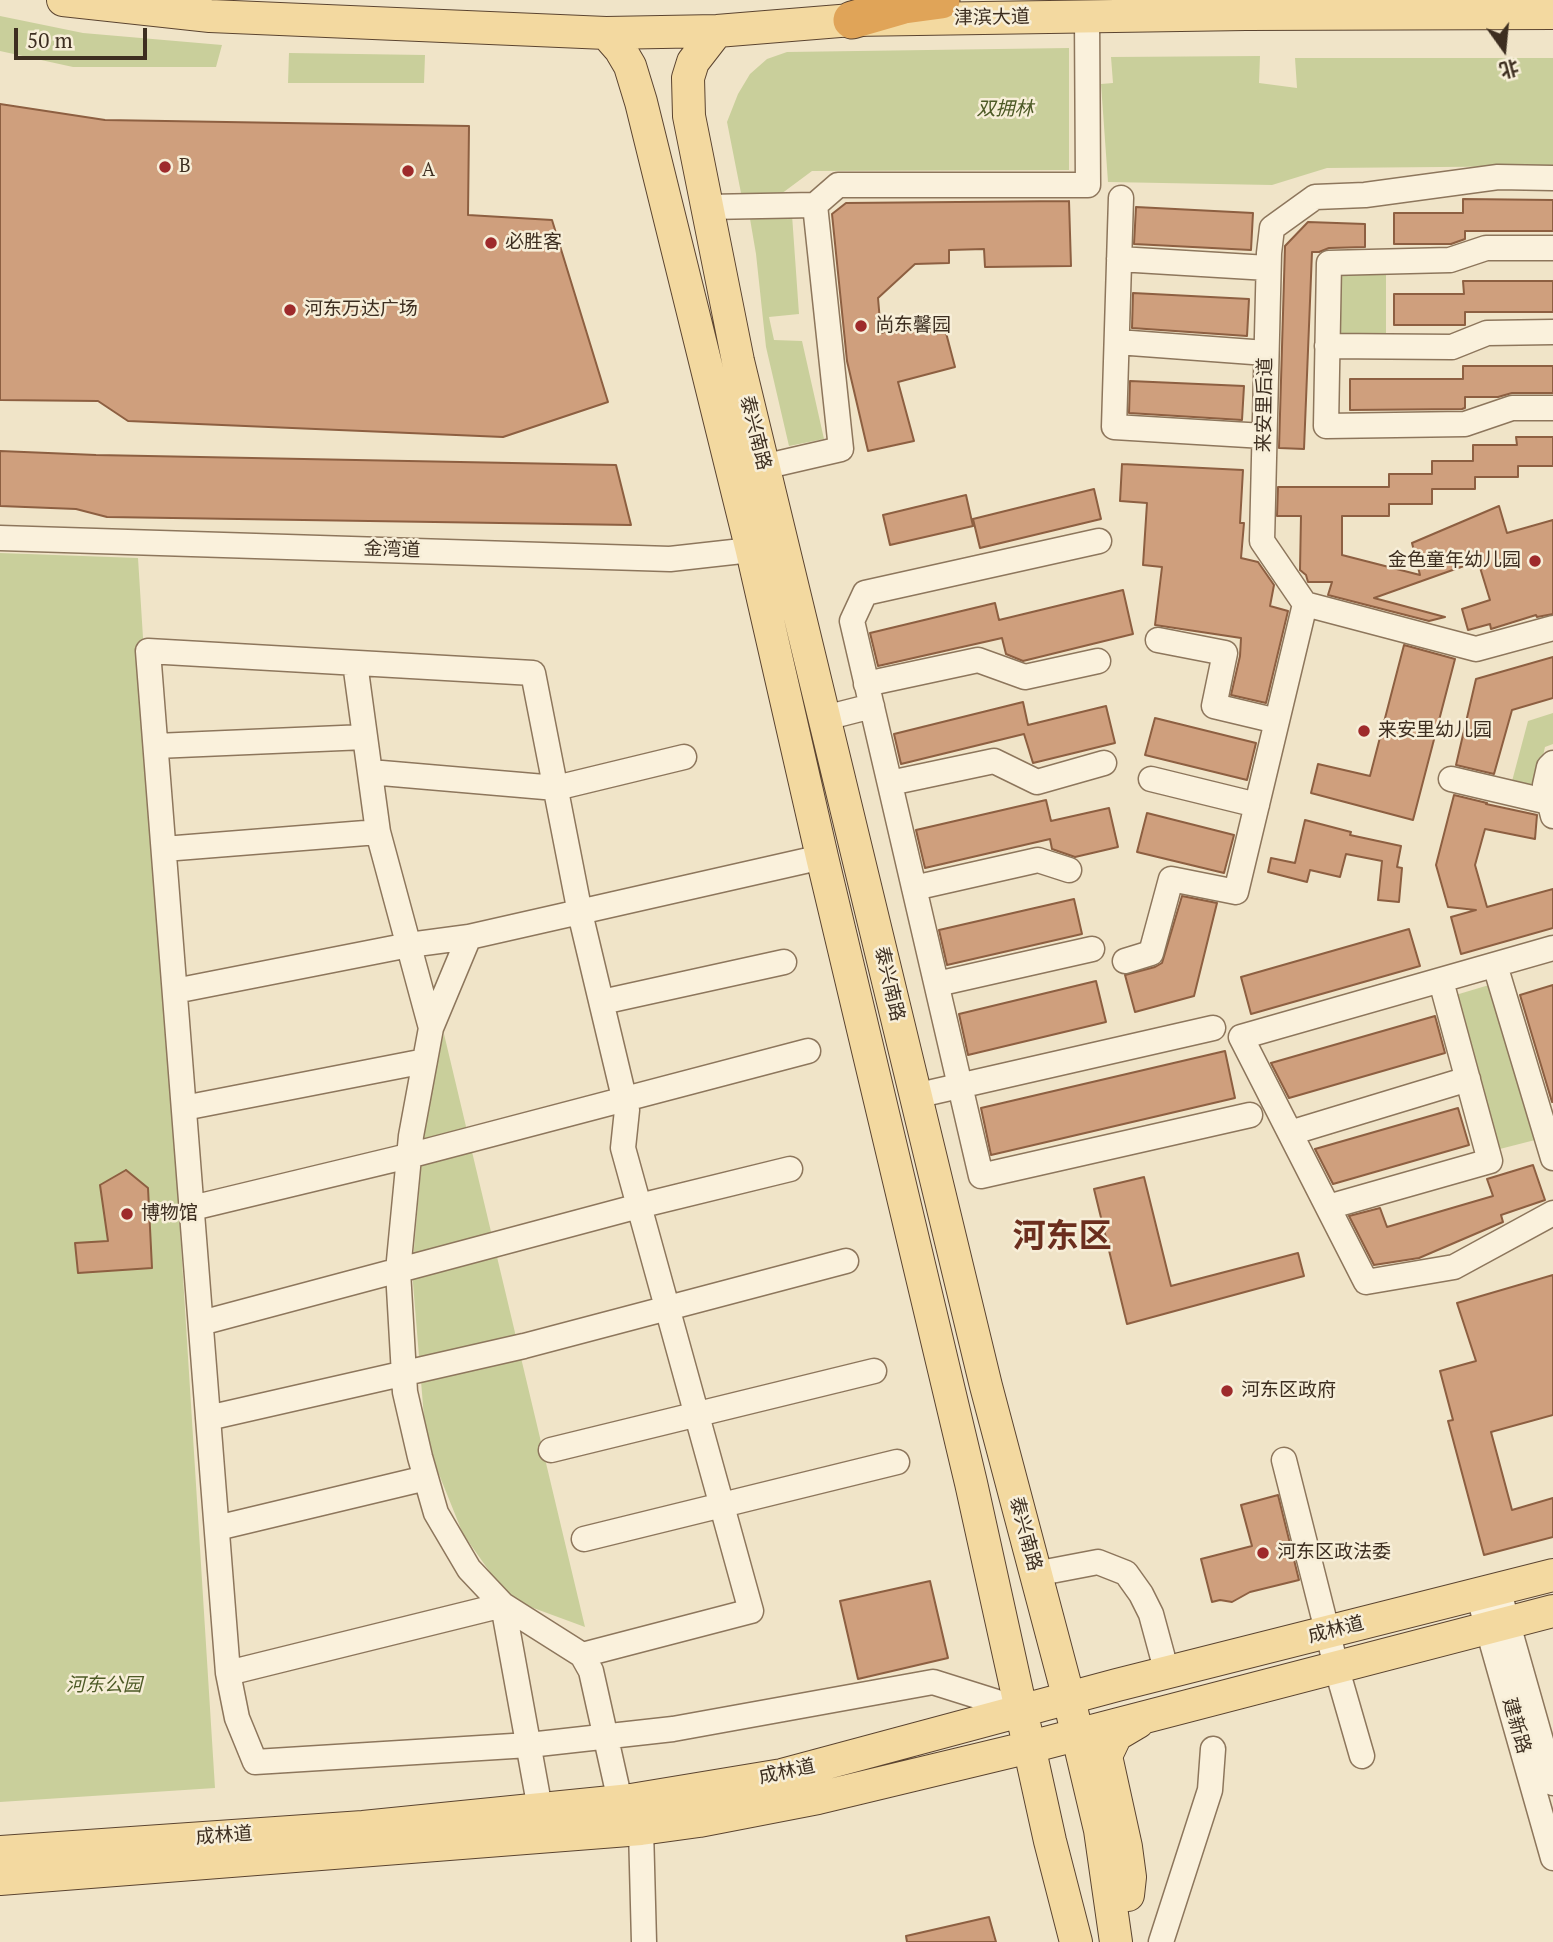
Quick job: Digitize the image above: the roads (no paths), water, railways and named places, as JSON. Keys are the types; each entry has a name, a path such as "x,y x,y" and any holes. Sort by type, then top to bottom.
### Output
{"highway":[{"path":"852,20 904,5 941,0"}],"main road":[{"name":"津滨大道","path":"63,0 211,16 606,33 717,31 852,20 1553,13"},
{"name":"泰兴南路","path":"717,31 693,62 688,78 689,116 738,361 763,467 915,1096 1035,1574 1050,1725 1050,1841 1076,1942"},
{"name":"泰兴南路","path":"606,33 630,66 641,102 752,551 822,857 1050,1725"},
{"name":"成林道","path":"0,1880 641,1829 753,1812 1050,1725 1090,1703 1157,1676 1553,1575"},
{"name":"成林道","path":"0,1852 363,1827 620,1801 782,1774 959,1729 1050,1725 1155,1713 1553,1611"},
{"path":"1116,1939 1127,1907 1130,1877 1106,1756 1116,1735 1155,1713"},
{"path":"1050,1725 1070,1765 1093,1861 1100,1883 1112,1905 1116,1939"}],"street":[{"path":"707,207 815,205 838,185 1088,185 1087,16"},
{"name":"来安里后道","path":"1306,604 1262,541 1268,268 1272,228 1315,197 1365,195 1497,177 1553,178"},
{"path":"1121,198 1114,427 1264,436"},
{"path":"763,467 841,449 815,205"},
{"path":"1553,248 1486,248 1450,260 1329,263 1325,426 1465,424 1512,408 1553,408"},
{"path":"1119,259 1268,268"},
{"path":"1327,346 1452,347 1486,333 1553,332"},
{"path":"1117,342 1266,353"},
{"name":"金湾道","path":"0,538 670,559 752,551 783,545"},
{"path":"1099,541 865,593 852,621 981,1176 1250,1115"},
{"path":"1125,961 1151,953 1171,878 1236,892 1306,604 1476,649 1553,628"},
{"path":"1158,640 1225,653 1214,706 1277,721"},
{"path":"582,1656 751,1611 623,1148 627,1110 580,913 533,673 148,652 228,1673 237,1718 255,1762 529,1745 606,1737 673,1729 933,1682 1050,1725"},
{"path":"825,718 869,695 978,660 1025,677 1098,661"},
{"path":"355,663 378,832 431,1028"},
{"path":"156,747 365,737"},
{"path":"370,772 556,788 684,757"},
{"path":"890,783 993,761 1037,782 1104,763"},
{"path":"1551,809 1545,785 1549,767 1553,763"},
{"path":"1151,779 1257,805"},
{"path":"1451,779 1551,809"},
{"path":"164,849 378,832"},
{"path":"175,991 409,945 469,937 822,857"},
{"path":"914,888 1038,860 1069,870"},
{"path":"469,937 431,1028 408,1156 398,1271 405,1392 436,1513 469,1569 503,1605 582,1656 591,1671 620,1801"},
{"path":"1553,948 1241,1037 1366,1282 1454,1267 1553,1213"},
{"path":"937,984 1092,949"},
{"path":"601,1002 784,962"},
{"path":"1495,965 1553,1158"},
{"path":"1328,1207 1490,1161 1441,981"},
{"path":"915,1096 1213,1028"},
{"path":"192,1208 408,1156 808,1051"},
{"path":"184,1108 425,1060"},
{"path":"1290,1133 1468,1080"},
{"path":"201,1323 639,1206 790,1169"},
{"path":"208,1418 524,1346 846,1261"},
{"path":"551,1450 874,1371"},
{"path":"1284,1461 1336,1666 1362,1756"},
{"path":"583,1539 897,1462"},
{"path":"217,1528 426,1478"},
{"path":"1035,1574 1098,1562 1126,1573 1141,1594 1151,1615 1157,1676"},
{"name":"建新路","path":"1488,1592 1553,1858"},
{"path":"228,1673 503,1605"},
{"path":"503,1605 540,1809"},
{"name":"建新路","path":"1497,1624 1553,1783"},
{"path":"1161,1942 1209,1790 1213,1749"},
{"path":"641,1829 644,1942"}],"place":[{"name":"B","path":"165,167"},
{"name":"A","path":"408,171"},
{"name":"必胜客","path":"491,243"},
{"name":"河东万达广场","path":"290,310"},
{"name":"尚东馨园","path":"861,326"},
{"name":"金色童年幼儿园","path":"1535,561"},
{"name":"来安里幼儿园","path":"1364,731"},
{"name":"博物馆","path":"127,1214"},
{"name":"河东区政府","path":"1227,1391"},
{"name":"河东区政法委","path":"1263,1553"}],"district":[{"name":"河东区","path":"1062,1238"}],"park label":[{"name":"双拥林","path":"1005,110"},
{"name":"河东公园","path":"104,1686"}]}
